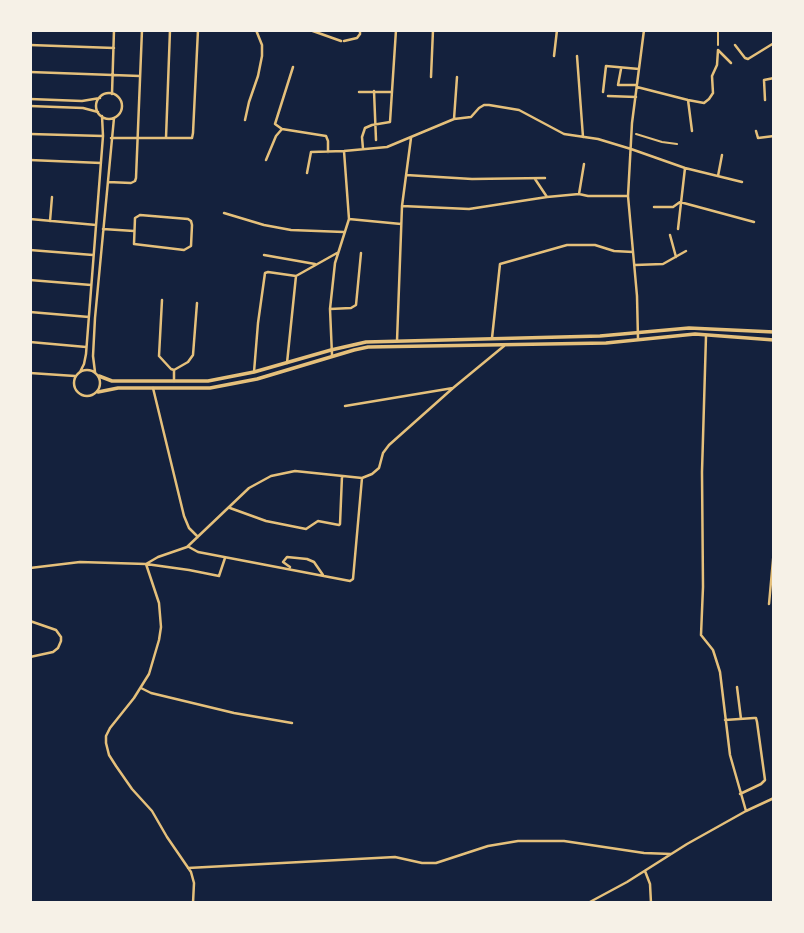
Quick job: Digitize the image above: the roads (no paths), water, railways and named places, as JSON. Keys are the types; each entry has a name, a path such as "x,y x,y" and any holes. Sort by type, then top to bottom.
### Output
{"street":[{"path":"112,94 114,30"},
{"path":"107,182 135,181 142,30"},
{"path":"166,138 170,30"},
{"path":"111,138 192,138 198,30"},
{"path":"245,120 262,56 262,45 256,30"},
{"path":"310,30 343,41 357,38 360,30"},
{"path":"363,150 363,131 369,126 390,122 396,30"},
{"path":"431,77 433,30"},
{"path":"554,56 556,30"},
{"path":"638,339 635,265 628,196 631,133 643,30"},
{"path":"735,45 748,59 774,43"},
{"path":"30,45 114,48"},
{"path":"621,68 618,85 637,86 704,103 713,91 712,76 717,65 718,50 731,63"},
{"path":"577,56 583,137"},
{"path":"603,92 606,66 639,69"},
{"path":"293,67 275,124 282,129 326,136 328,152"},
{"path":"30,72 141,76"},
{"path":"454,119 457,78"},
{"path":"765,100 764,80 774,78"},
{"path":"374,91 376,140"},
{"path":"359,92 393,92"},
{"path":"30,106 83,108 110,119 120,113 122,105 119,97 105,94 97,105 98,112"},
{"path":"608,96 636,97"},
{"path":"30,99 82,101 100,98"},
{"path":"688,100 692,131"},
{"path":"307,173 310,153 387,147 454,119 471,117 479,108 489,105 519,110 570,136 598,139 685,168 742,183"},
{"path":"102,116 103,136 87,347 84,364 74,380 75,388 80,394 91,396 98,391 113,388 222,386 257,379 368,347 606,343 682,335 774,340"},
{"path":"98,391 101,384 93,356 114,118"},
{"path":"266,160 276,135 282,129"},
{"path":"756,131 757,137 760,138 774,136"},
{"path":"30,134 103,136"},
{"path":"397,341 402,206 411,137"},
{"path":"332,356 330,309 337,253 349,219 344,152"},
{"path":"718,177 722,155"},
{"path":"30,160 101,163"},
{"path":"579,194 584,164"},
{"path":"678,229 685,168"},
{"path":"406,175 472,179 545,178"},
{"path":"534,178 547,197"},
{"path":"402,206 469,209 579,194 628,196"},
{"path":"50,221 52,197"},
{"path":"654,206 673,207 680,202"},
{"path":"680,202 754,222"},
{"path":"224,213 291,230 345,232"},
{"path":"136,216 188,219 192,225 191,246 184,250 137,245 133,242 134,231 136,216"},
{"path":"30,219 96,225"},
{"path":"349,219 401,224"},
{"path":"103,229 134,231"},
{"path":"670,235 676,257"},
{"path":"492,338 500,264 567,245 594,245 614,251 633,252"},
{"path":"30,250 94,255"},
{"path":"635,265 663,264 686,251"},
{"path":"254,372 265,273 296,276 337,253"},
{"path":"330,309 351,308 356,305 361,253"},
{"path":"264,255 316,264"},
{"path":"287,363 296,276"},
{"path":"30,280 91,285"},
{"path":"162,300 159,356 174,370"},
{"path":"174,370 188,362 193,355 197,303"},
{"path":"30,312 89,317"},
{"path":"80,372 87,370 112,381 208,382 366,342 600,336 688,328 774,332"},
{"path":"743,337 744,330"},
{"path":"706,335 701,635 713,650 720,672 730,755 746,811"},
{"path":"506,338 506,345"},
{"path":"30,342 87,347"},
{"path":"146,564 187,547 255,483 277,474 295,471 362,478 369,476 377,470 389,445 506,345"},
{"path":"174,370 174,381"},
{"path":"30,373 76,376"},
{"path":"153,388 184,516 198,537"},
{"path":"345,406 453,388"},
{"path":"229,507 266,521 306,529 318,521 338,525 342,476"},
{"path":"187,547 198,552 350,581 362,478"},
{"path":"769,604 774,549"},
{"path":"293,570 284,564 284,560 290,556 314,562 323,575"},
{"path":"30,568 79,562 146,564 219,576 225,557"},
{"path":"146,564 158,598 161,627 159,640 152,667 141,688 110,728 106,736 106,747 121,774 152,811 188,868 193,879 193,903"},
{"path":"30,621 56,630 61,641 53,652 30,657"},
{"path":"737,687 741,719"},
{"path":"141,688 151,693 234,713 292,723"},
{"path":"725,720 757,720 765,780 740,794"},
{"path":"588,903 774,797"},
{"path":"188,868 396,857 436,863 488,846 518,841 564,841 633,852 671,854"},
{"path":"645,871 650,884 651,903"}]}
